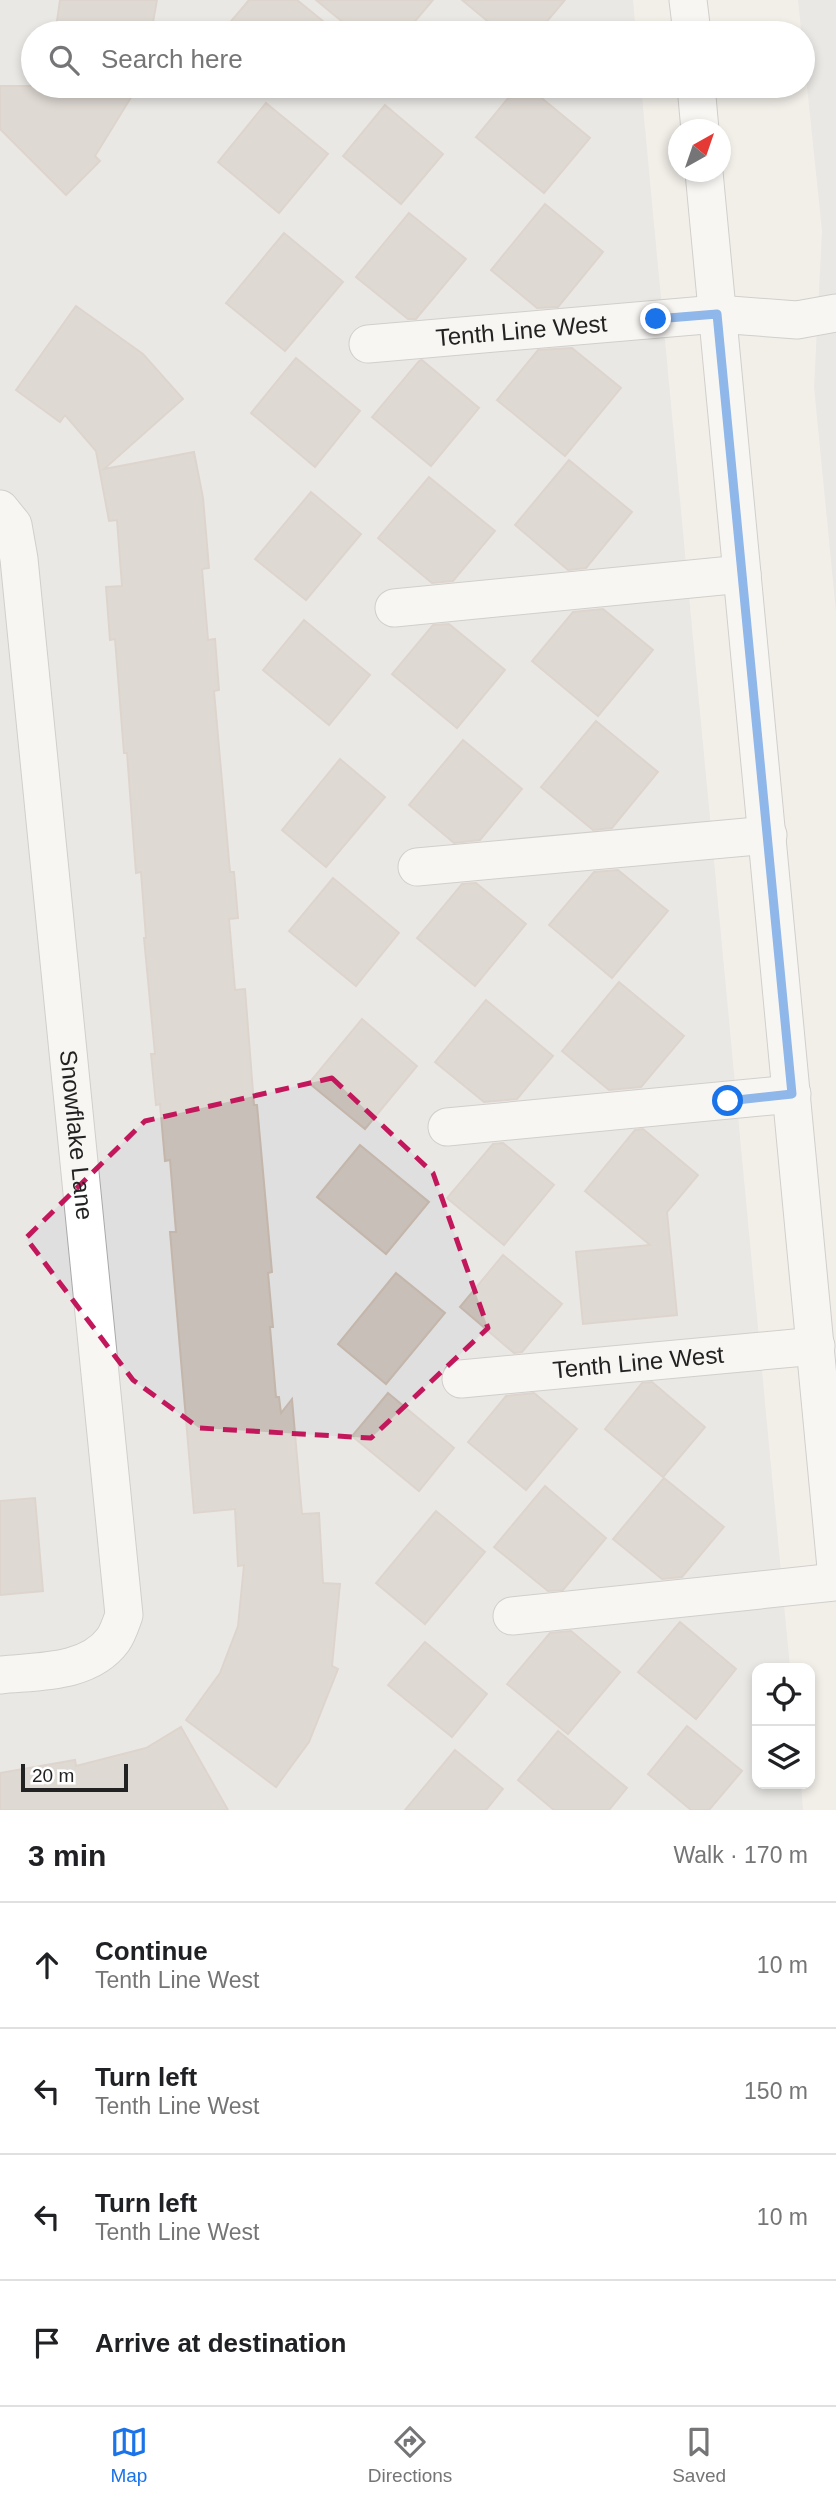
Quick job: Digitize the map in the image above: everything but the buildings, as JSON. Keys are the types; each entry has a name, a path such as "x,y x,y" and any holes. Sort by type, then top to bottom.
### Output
{"street":[{"path":"688,0 691,21"},
{"path":"697,98 700,119"},
{"path":"705,182 836,1568"},
{"name":"Tenth Line West","path":"368,344 717,314 797,320 836,313"},
{"name":"Snowflake Lane","path":"0,509 13,525 19,559 124,1615 114,1639 96,1657 62,1669 0,1675"},
{"path":"394,608 742,574"},
{"path":"416,867 768,835"},
{"path":"447,1127 792,1094"},
{"name":"Tenth Line West","path":"461,1379 816,1346"},
{"path":"512,1616 836,1582"}],"highlighted area":[{"path":"332,1078 433,1173 488,1328 371,1438 199,1428 133,1380 26,1238 145,1121"}],"shaded area":[{"path":"0,0 633,0 635,21 21,21 21,98 642,98 790,1663 752,1663 752,1789 801,1789 803,1810 0,1810"},
{"path":"798,0 836,0 836,612 814,387 822,231 808,98 815,98 815,21 800,21"}],"route":[{"path":"656,319 717,314 792,1094 728,1101"}]}
